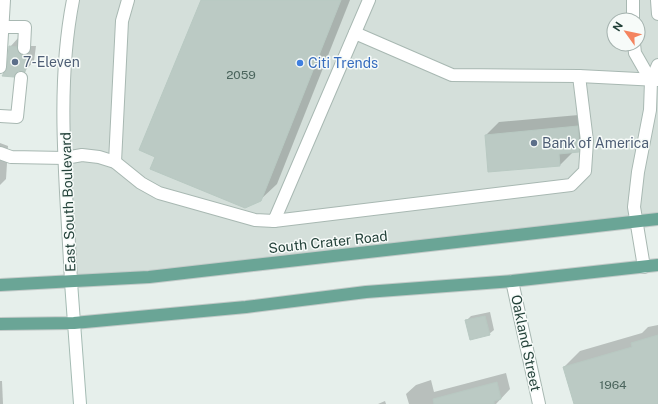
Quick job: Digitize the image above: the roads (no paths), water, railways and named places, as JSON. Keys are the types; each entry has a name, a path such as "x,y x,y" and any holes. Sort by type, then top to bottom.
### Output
{"main road":[{"name":"South Crater Road","path":"0,284 71,282 149,277 658,219"},
{"path":"0,324 74,323 246,307 366,292 512,282 658,265"}],"street":[{"path":"0,63 4,0"},
{"name":"East South Boulevard","path":"73,0 69,21 65,69 65,158 71,282 80,404"},
{"path":"115,162 122,21 128,0"},
{"path":"274,221 369,0"},
{"path":"633,0 634,12"},
{"path":"657,0 658,14"},
{"path":"2,27 25,27 24,48"},
{"path":"355,33 452,75 579,76 654,80"},
{"path":"635,52 654,80"},
{"path":"644,267 635,222 634,207 638,172 658,65"},
{"path":"0,154 12,157 65,158 82,155 99,156 115,162 141,183 159,193 255,220 274,221 571,186 585,171 587,141 579,76"},
{"path":"0,116 17,117 21,78"},
{"name":"Oakland Street","path":"512,282 539,404"}],"place":[{"name":"7-Eleven","path":"15,62"},
{"name":"Citi Trends","path":"300,63"},
{"name":"Bank of America","path":"534,143"}]}
